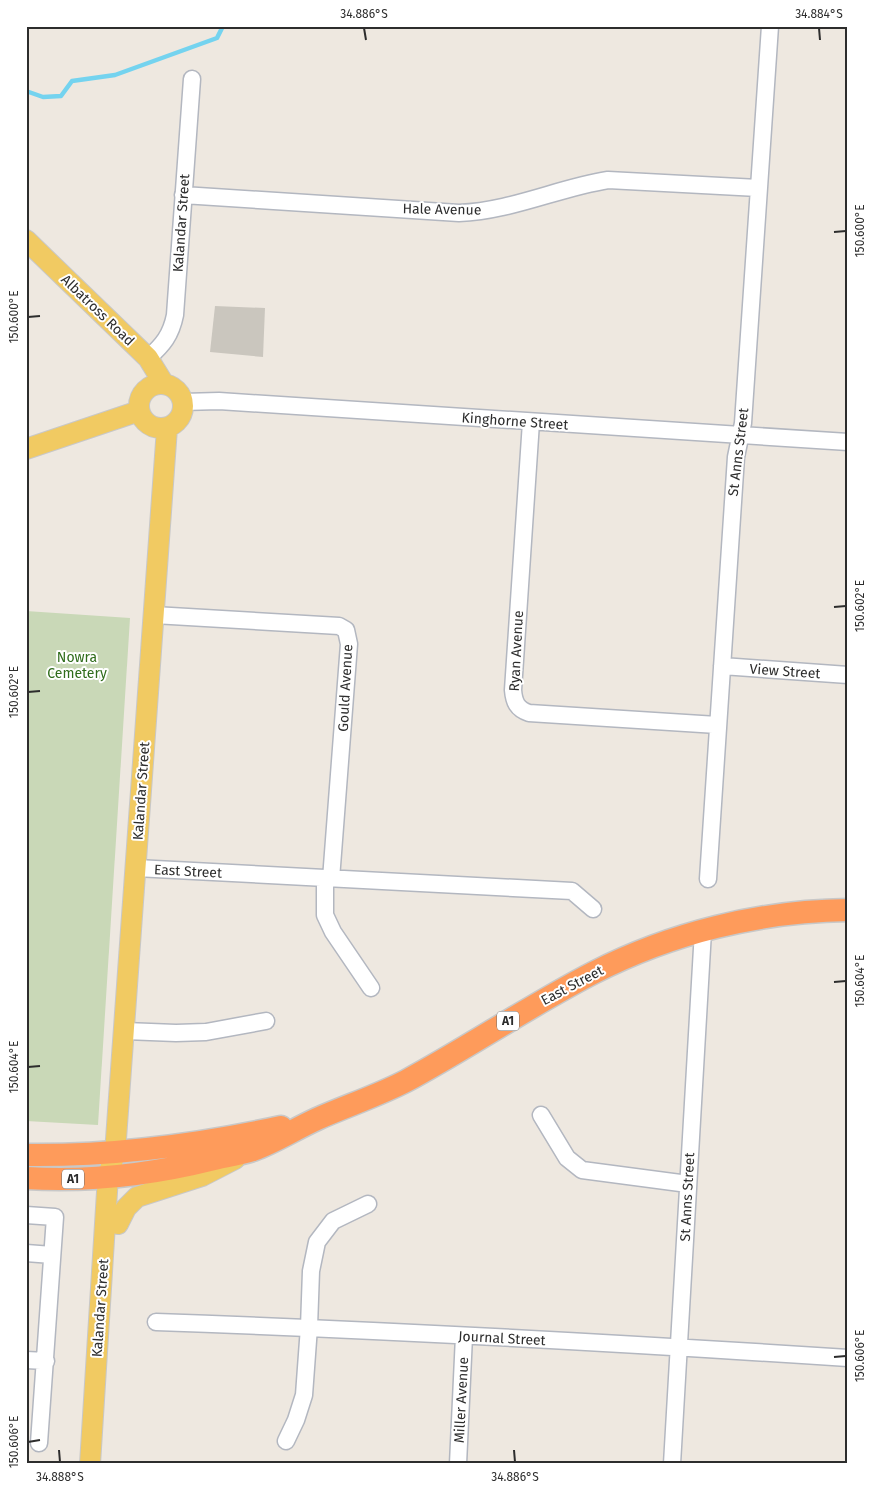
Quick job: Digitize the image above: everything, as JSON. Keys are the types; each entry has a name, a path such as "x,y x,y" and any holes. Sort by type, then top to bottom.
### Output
{"highway":[{"name":"East Street","path":"114,1176 182,1167 253,1150 317,1119 368,1099 404,1082 543,1000 593,973 643,950 703,931 768,917 818,911 848,910"},
{"name":"East Street","path":"116,1153 245,1135 317,1119"},
{"name":"A1","path":"26,1156 116,1153"},
{"name":"A1","path":"26,1178 48,1180 114,1176"}],"main road":[{"name":"Albatross Road","path":"26,240 148,358 164,384"},
{"path":"164,384 176,390 183,402 183,409 178,421 167,428 153,428 142,418 138,405 142,394 152,386 164,384"},
{"path":"26,449 139,411"},
{"name":"Kalandar Street","path":"90,1464 116,1153 167,428"},
{"path":"118,1224 126,1208 137,1197 202,1176 253,1150"},
{"name":"Kalandar Street","path":"102,1464 118,1224 114,1176"}],"street":[{"name":"St Anns Street","path":"708,879 736,450 744,414 770,26"},
{"name":"Kalandar Street","path":"148,358 166,340 172,329 176,300 192,79"},
{"name":"Hale Avenue","path":"183,195 480,212 608,180 758,188"},
{"name":"Kinghorne Street","path":"183,402 219,401 848,442"},
{"name":"Ryan Avenue","path":"531,422 512,690 514,701 518,708 529,713 717,725"},
{"name":"Gould Avenue","path":"154,615 339,626 346,630 349,644 328,879"},
{"name":"View Street","path":"722,666 848,675"},
{"name":"East Street","path":"136,868 572,891 593,909"},
{"path":"328,879 325,915 333,932 371,988"},
{"name":"St Anns Street","path":"672,1464 703,931"},
{"path":"125,1031 206,1032 266,1021"},
{"path":"541,1115 567,1158 582,1170 688,1184"},
{"path":"286,1441 296,1420 304,1394 311,1271 317,1242 333,1221 368,1204"},
{"path":"26,1215 55,1217 39,1443"},
{"path":"26,1253 52,1255"},
{"name":"Journal Street","path":"156,1322 678,1347 848,1358"},
{"name":"Miller Avenue","path":"458,1464 464,1336"},
{"path":"26,1360 46,1361"}],"green space":[{"name":"Nowra Cemetery","path":"26,611 130,618 98,1125 26,1121"}],"building":[{"path":"215,306 265,308 263,357 210,352"}],"waterway":[{"path":"26,91 43,97 61,96 72,81 115,75 217,38 223,26"}]}
